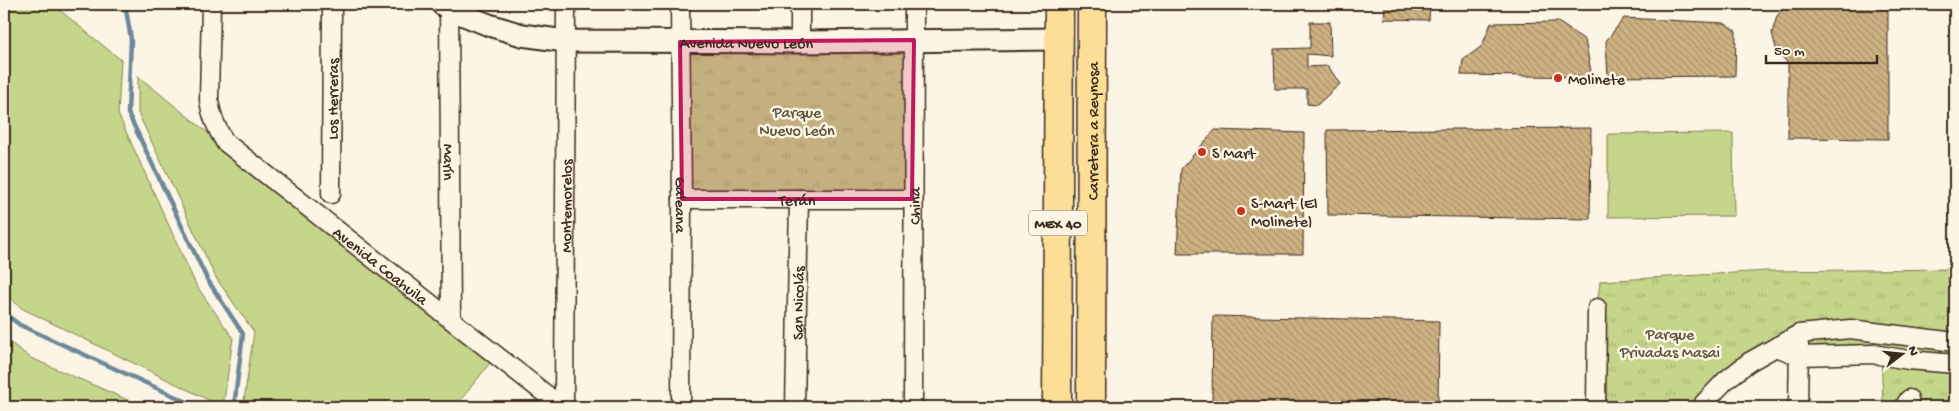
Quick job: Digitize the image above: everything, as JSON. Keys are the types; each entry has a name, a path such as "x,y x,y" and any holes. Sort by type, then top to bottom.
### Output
{"main road":[{"name":"MEX 40","path":"1057,407 1059,4"},
{"path":"1076,4 1068,26 1059,39 1073,71 1080,131 1084,148 1093,169"},
{"name":"Carretera a Reynosa","path":"1091,407 1092,4"}],"street":[{"name":"Avenida Coahuila","path":"211,4 208,85 211,115 225,142 563,407"},
{"name":"Los Herreras","path":"331,194 332,4"},
{"name":"Montemorelos","path":"563,407 566,4"},
{"name":"Galeana","path":"680,4 682,199 681,407"},
{"path":"800,4 800,42"},
{"name":"China","path":"913,407 912,199 914,4"},
{"name":"Avenida Nuevo León","path":"447,5 488,25 514,32 565,41 800,42 1059,39"},
{"name":"Marín","path":"447,5 451,319"},
{"name":"Terán","path":"682,199 912,199"},
{"name":"San Nicolás","path":"796,407 799,199"},
{"path":"1596,407 1597,308"},
{"path":"1703,407 1726,380 1749,362 1799,334 1850,329 1955,342"},
{"path":"1882,333 1882,356"},
{"path":"1798,407 1799,334"},
{"path":"1776,347 1800,356 1882,356 1955,364"}],"highlighted area":[{"path":"914,40 912,199 682,199 680,42"}],"green space":[{"path":"4,4 52,4 121,60 118,114 196,285 233,338 223,407 23,309 4,293"},
{"name":"Parque Nuevo León","path":"914,40 912,199 682,199 680,42"},
{"path":"138,76 490,363 455,407 243,407 254,332 216,278 138,113"},
{"path":"1733,133 1734,216 1608,217 1608,134"},
{"name":"Parque Privadas Masai","path":"1955,269 1955,407 1886,407 1883,405 1881,356 1776,347 1703,407 1596,407 1597,308 1600,281 1767,271"},
{"path":"4,338 31,358 144,407 4,407"}],"building":[{"path":"1385,4 1430,4 1429,20 1384,19"},
{"path":"1787,4 1888,4 1888,139 1788,138 1788,63 1777,52 1772,33 1777,16"},
{"path":"1624,18 1724,23 1736,31 1735,76 1608,77 1606,41"},
{"path":"1310,22 1330,22 1331,56 1307,54 1307,67 1328,66 1340,84 1317,105 1307,104 1307,89 1275,89 1274,49 1310,48"},
{"path":"1558,22 1585,40 1592,77 1461,75 1463,60 1482,46 1491,23"},
{"path":"1591,128 1590,219 1328,215 1327,130"},
{"name":"S-Mart (El Molinete)","path":"1215,130 1304,133 1303,254 1177,254 1181,169"},
{"path":"1213,316 1439,321 1438,407 1212,407"}],"waterway":[{"path":"125,4 131,39 128,113 207,279 243,334 234,407"},
{"path":"4,313 20,325 198,407"}],"place":[{"name":"Molinete","path":"1558,78"},
{"name":"S Mart","path":"1202,152"},
{"name":"S-Mart (El Molinete)","path":"1241,211"}]}
